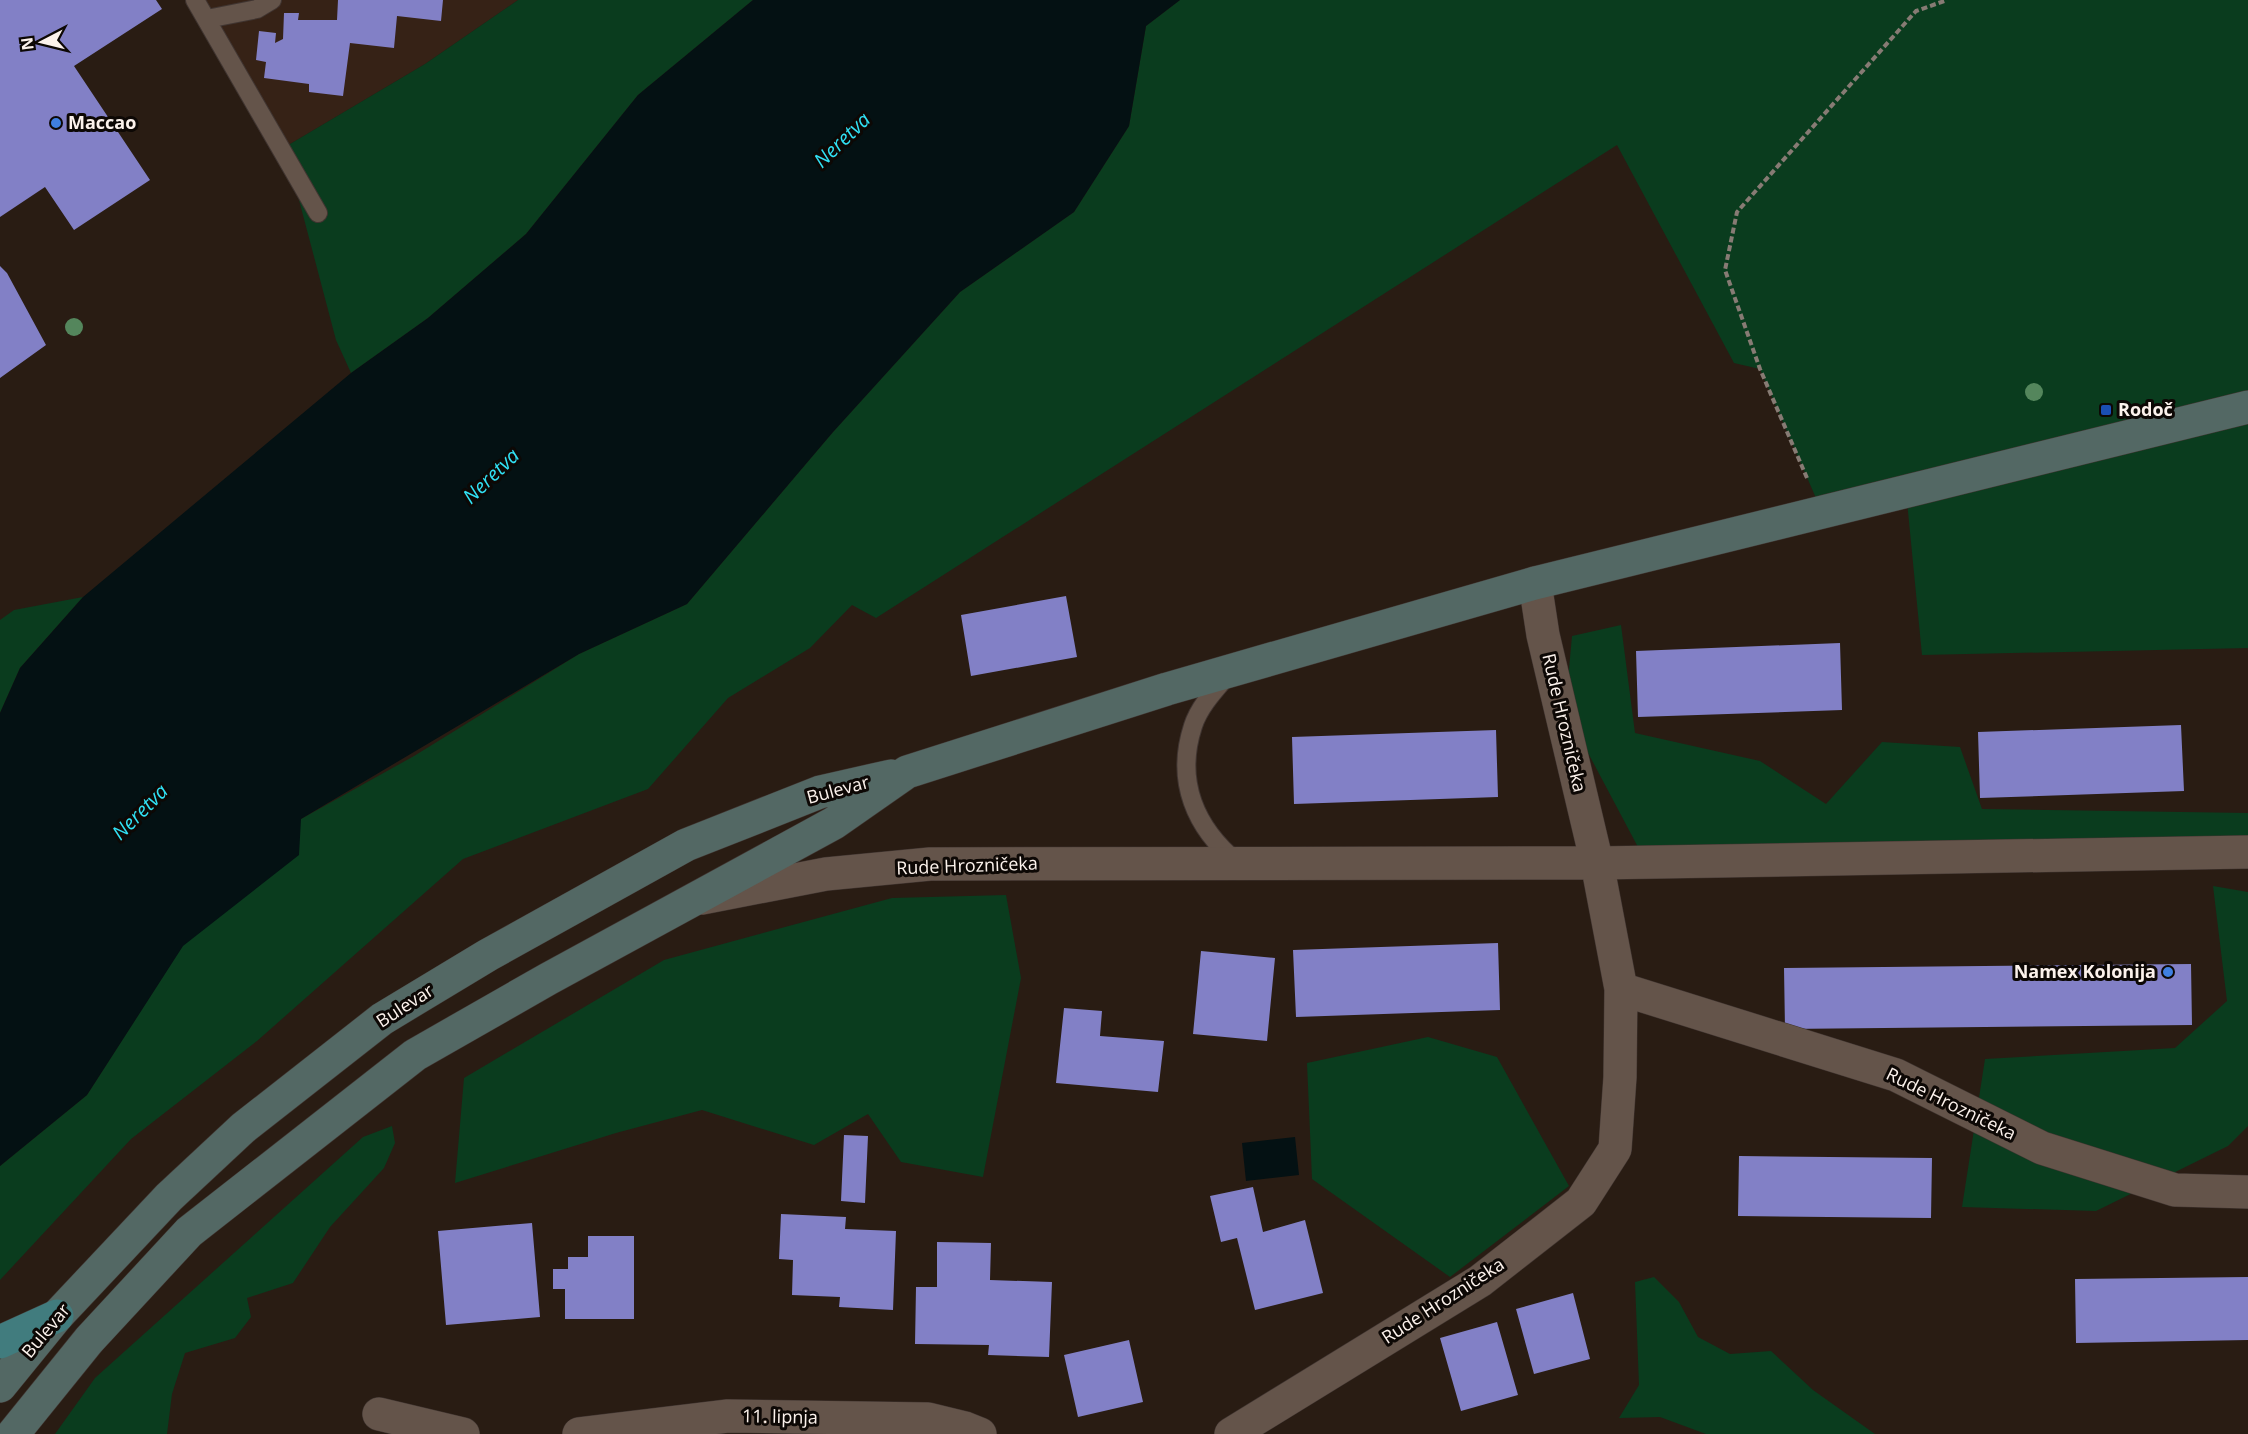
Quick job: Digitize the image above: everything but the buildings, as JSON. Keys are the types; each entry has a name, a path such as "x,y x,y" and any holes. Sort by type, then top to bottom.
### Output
{"main road":[{"path":"13,1434 89,1340 189,1232 415,1055 548,979 834,823 908,772 1232,669 1535,583 2248,407"},
{"name":"Bulevar","path":"0,1386 57,1316 169,1197 243,1128 382,1019 560,913 686,845 820,792 908,772"},
{"path":"0,1342 57,1316"}],"street":[{"name":"Rude Hrozničeka","path":"1231,1434 1480,1281 1581,1202 1615,1149 1620,1077 1621,989 1597,863 1543,635 1535,583"},
{"name":"Rude Hrozničeka","path":"697,899 826,874 930,864 1597,863 2248,852"},
{"name":"Rude Hrozničeka","path":"1621,989 1896,1075 2053,1152 2175,1190 2248,1192"},
{"path":"379,1414 463,1434"},
{"name":"11. lipnja","path":"579,1434 728,1416 928,1419 980,1434"}],"lane":[{"path":"195,0 318,213"},
{"path":"207,19 256,9 272,0"},
{"path":"1232,669 1206,700 1197,717 1186,758 1188,784 1194,810 1206,832 1239,864"}],"path":[{"path":"1822,512 1760,369 1725,270 1737,212 1916,11 1947,0"}],"shaded area":[{"path":"195,0 518,0 425,64 285,147"}],"green space":[{"path":"518,0 753,0 638,95 526,234 428,318 351,373 336,340 285,147 425,64"},
{"path":"1180,0 2248,0 2248,648 1922,655 1906,491 1822,512 1760,369 1734,363 1617,145 876,618 852,605 810,648 728,698 648,789 463,859 257,1041 131,1139 0,1280 0,1166 87,1095 185,942 301,819 414,756 579,654 687,604 833,432 960,292 1074,212 1129,126 1146,26"},
{"path":"83,597 20,668 0,713 0,620 14,610"},
{"path":"1621,625 1635,733 1760,761 1826,804 1882,742 1960,747 1982,809 2248,813 2248,836 1639,849 1586,749 1568,680 1572,636"},
{"path":"2213,886 2248,892 2248,1126 2228,1146 2096,1211 1962,1207 1985,1059 2175,1048 2227,1001"},
{"path":"1006,895 1021,978 983,1177 901,1162 868,1114 814,1145 702,1110 616,1133 455,1183 464,1078 664,960 892,898"},
{"path":"1428,1037 1497,1057 1569,1186 1450,1277 1312,1179 1307,1063"},
{"path":"392,1126 395,1143 384,1168 330,1227 293,1283 247,1298 251,1317 235,1338 185,1353 172,1394 167,1434 55,1434 95,1378 363,1137"},
{"path":"1654,1277 1679,1302 1698,1337 1730,1354 1771,1351 1813,1390 1875,1434 1706,1434 1660,1417 1619,1418 1639,1385 1635,1282"}],"water":[{"name":"Neretva","path":"753,0 1180,0 1146,26 1129,126 1074,212 960,292 833,432 687,604 579,654 301,819 299,855 183,946 87,1095 0,1166 0,713 20,668 83,597 351,373 428,318 526,234 638,95"},
{"path":"1295,1137 1299,1175 1246,1181 1242,1143"}],"place":[{"name":"Maccao","path":"56,123"},
{"name":"Rodoč","path":"2106,410"},
{"name":"Namex Kolonija","path":"2168,972"}]}
